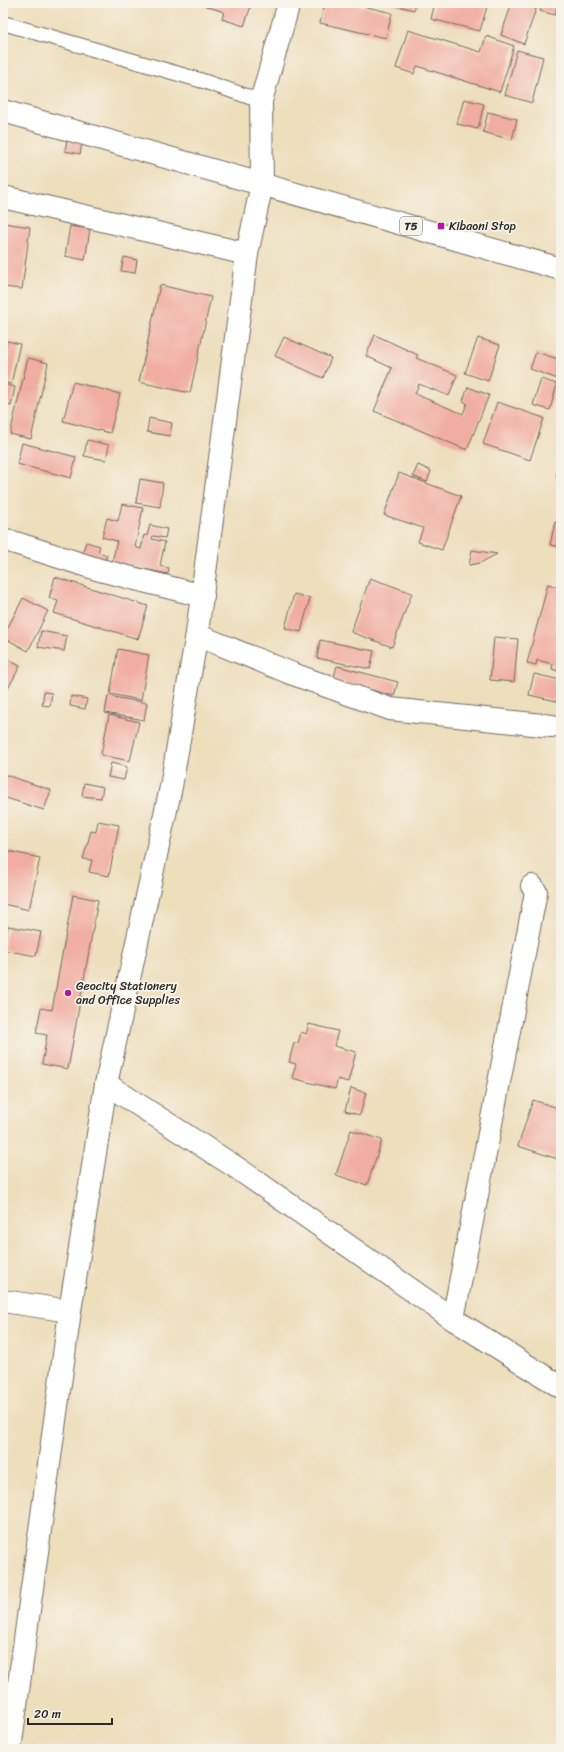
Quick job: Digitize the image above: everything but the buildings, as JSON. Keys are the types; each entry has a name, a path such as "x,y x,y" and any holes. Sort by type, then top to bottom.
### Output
{"main road":[{"path":"10,1749 70,1311 106,1084 171,787 203,596 247,254 262,184 261,101 289,3"},
{"name":"T5","path":"3,111 561,269"},
{"path":"3,197 247,254"},
{"path":"3,539 100,570 203,596"},
{"path":"197,635 293,674 390,709 552,726"},
{"path":"453,1319 536,892 532,886"},
{"path":"106,1084 237,1168 453,1319 561,1387"},
{"path":"3,1301 70,1311"}],"lane":[{"path":"3,23 203,81 261,101"}],"place":[{"name":"Kibaoni Stop","path":"441,226"},
{"name":"Geocity Stationery and Office Supplies","path":"68,993"}]}
